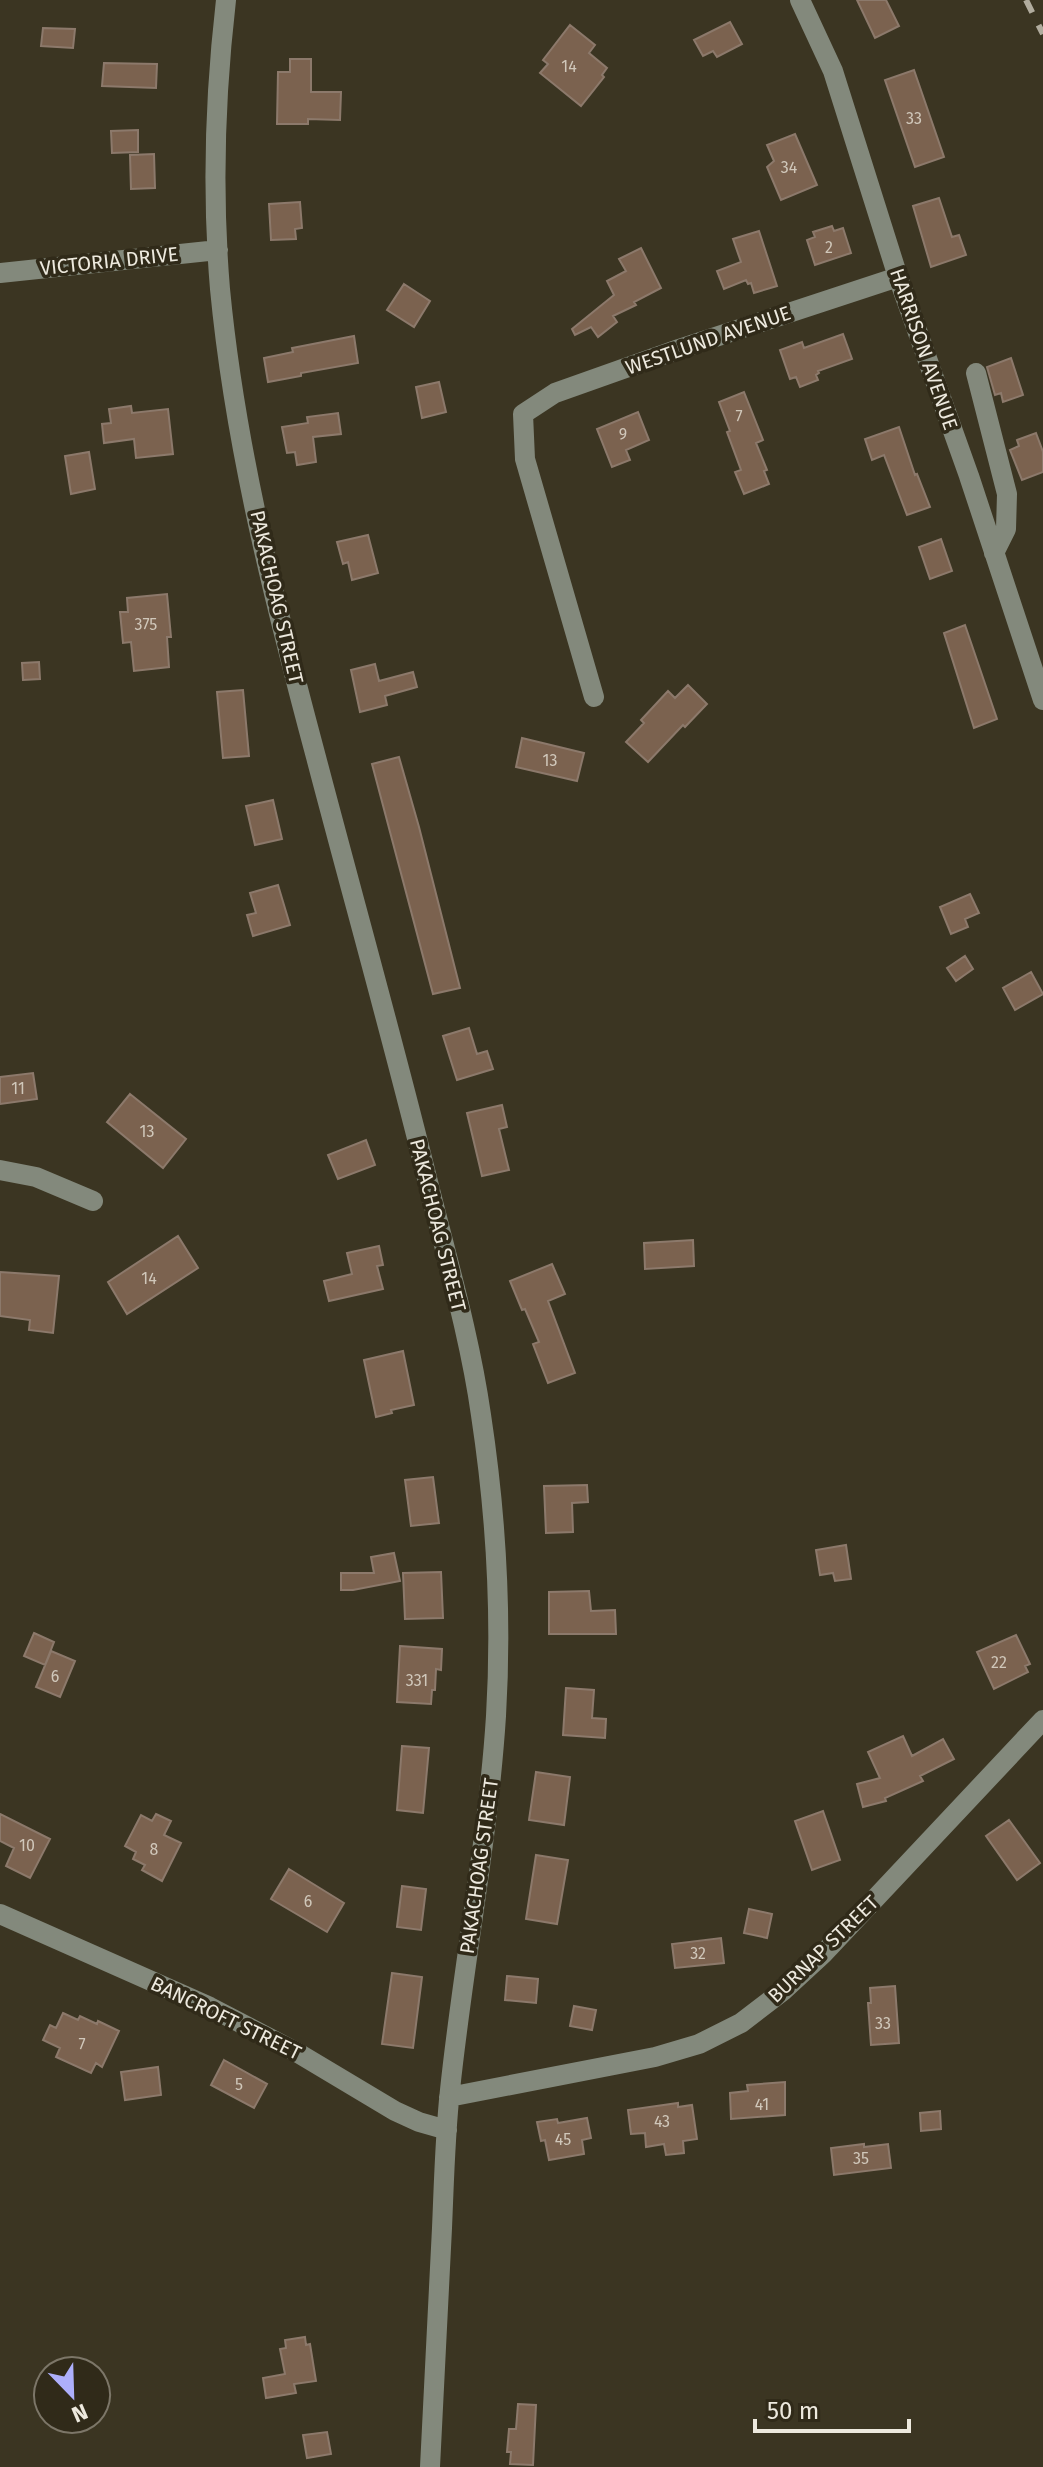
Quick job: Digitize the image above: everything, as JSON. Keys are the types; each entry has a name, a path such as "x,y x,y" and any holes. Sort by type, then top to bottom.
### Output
{"street":[{"name":"PAKACHOAG STREET","path":"226,0 217,127 218,250 228,357 265,549 292,667 409,1107 464,1333 486,1447 498,1597 496,1717 484,1840 449,2097 430,2467"},
{"name":"HARRISON AVENUE","path":"800,0 833,71 898,277 1043,700"},
{"name":"VICTORIA DRIVE","path":"0,273 218,250"},
{"name":"WESTLUND AVENUE","path":"594,697 525,459 523,414 555,393 898,277"},
{"path":"976,373 1007,494 1006,529 994,553"},
{"path":"0,1170 36,1177 93,1201"},
{"name":"BURNAP STREET","path":"449,2097 655,2057 699,2044 741,2023 784,1990 823,1954 1043,1720"},
{"name":"BANCROFT STREET","path":"0,1914 222,2012 395,2111 447,2130"}],"building":[{"path":"857,0 886,0 899,26 875,38"},
{"path":"730,22 742,44 717,57 713,51 703,56 694,40"},
{"path":"570,25 595,45 589,53 607,68 602,75 604,77 581,106 540,73 548,64 543,60"},
{"path":"43,28 75,29 73,48 41,46"},
{"path":"290,59 311,59 311,92 341,92 340,120 308,119 308,124 277,124 278,72 290,72"},
{"path":"104,63 157,64 156,88 102,86"},
{"path":"914,70 944,157 915,167 885,80"},
{"path":"138,130 138,152 112,153 111,131"},
{"path":"795,134 817,185 781,200 767,167 774,161 767,145"},
{"path":"154,154 155,188 131,189 130,155"},
{"path":"939,198 952,237 959,235 966,255 931,267 913,206"},
{"path":"300,202 302,228 295,229 296,239 271,240 269,204"},
{"path":"832,226 834,231 843,228 851,253 815,265 807,240 815,237 813,232"},
{"path":"759,231 777,286 754,293 751,283 748,284 746,280 724,289 717,271 741,262 733,239"},
{"path":"641,248 661,288 613,316 617,322 598,337 591,327 575,335 572,329 614,295 607,281 626,271 619,259"},
{"path":"404,284 430,301 414,327 387,310"},
{"path":"843,334 852,359 818,371 818,380 800,387 796,377 790,379 780,350 802,342 804,348"},
{"path":"354,336 358,363 268,382 264,358 293,352 292,348"},
{"path":"1011,358 1023,395 1003,402 1001,393 995,395 987,367"},
{"path":"439,382 446,412 422,418 416,387"},
{"path":"744,392 763,440 756,443 769,484 744,494 735,472 741,470 719,402"},
{"path":"131,406 132,413 168,409 173,454 136,458 134,439 104,443 102,424 111,423 109,409"},
{"path":"638,412 649,440 626,450 630,460 612,467 597,429"},
{"path":"338,413 341,434 313,437 316,462 297,465 295,452 287,453 282,427 308,423 307,417"},
{"path":"899,427 915,475 930,507 907,515 884,455 872,460 865,439"},
{"path":"1036,433 1043,452 1043,472 1022,480 1010,450 1019,446 1017,440"},
{"path":"89,452 95,489 71,494 65,456"},
{"path":"368,535 378,573 352,580 348,562 343,564 337,542"},
{"path":"941,539 952,571 930,579 919,547"},
{"path":"167,594 171,637 167,637 169,667 134,671 131,642 123,643 120,612 128,612 127,598"},
{"path":"965,625 997,719 974,728 944,633"},
{"path":"39,662 40,679 23,680 22,663"},
{"path":"375,664 379,681 413,672 417,687 385,696 387,705 360,712 351,670"},
{"path":"688,685 707,704 648,762 626,742 644,723 641,720 668,691 675,698"},
{"path":"243,690 249,756 223,758 217,692"},
{"path":"522,738 584,753 577,781 516,767"},
{"path":"399,757 460,988 433,994 372,764"},
{"path":"273,800 282,839 255,845 246,806"},
{"path":"278,885 290,925 253,936 247,915 256,913 250,893"},
{"path":"970,894 979,913 965,919 968,927 951,934 940,907"},
{"path":"965,956 973,969 956,981 947,968"},
{"path":"1031,972 1043,994 1015,1010 1003,988"},
{"path":"469,1028 477,1054 487,1051 493,1069 457,1080 443,1036"},
{"path":"33,1073 37,1099 0,1104 0,1077"},
{"path":"130,1094 186,1139 163,1168 107,1122"},
{"path":"502,1105 507,1127 499,1129 509,1170 482,1176 467,1113"},
{"path":"366,1140 375,1165 338,1179 328,1155"},
{"path":"178,1236 198,1268 127,1314 108,1282"},
{"path":"693,1240 694,1266 645,1269 644,1243"},
{"path":"379,1246 383,1265 377,1266 383,1289 329,1301 324,1281 352,1274 347,1253"},
{"path":"552,1264 565,1294 548,1301 575,1373 548,1383 533,1344 539,1342 510,1281"},
{"path":"0,1272 59,1276 53,1333 29,1330 30,1320 0,1316"},
{"path":"403,1351 414,1405 376,1417 364,1360"},
{"path":"433,1477 439,1523 411,1526 405,1480"},
{"path":"587,1485 588,1502 572,1503 573,1532 546,1533 544,1486"},
{"path":"846,1545 851,1579 835,1581 833,1573 820,1575 816,1550"},
{"path":"394,1553 400,1581 341,1590 341,1573 374,1573 371,1557"},
{"path":"441,1572 443,1618 405,1619 403,1573"},
{"path":"589,1591 591,1611 615,1610 616,1634 549,1634 549,1592"},
{"path":"34,1633 54,1642 45,1665 24,1656"},
{"path":"1016,1635 1030,1664 1025,1666 1028,1672 994,1689 977,1652"},
{"path":"400,1646 442,1649 441,1670 436,1669 431,1704 397,1702"},
{"path":"51,1651 75,1661 60,1697 36,1687"},
{"path":"566,1688 594,1690 592,1718 606,1719 605,1738 563,1735"},
{"path":"903,1736 912,1756 943,1739 954,1759 920,1776 923,1781 885,1798 886,1801 863,1807 857,1784 880,1778 868,1752"},
{"path":"402,1746 429,1748 423,1813 397,1810"},
{"path":"536,1772 570,1777 564,1825 529,1820"},
{"path":"823,1811 840,1860 812,1870 795,1821"},
{"path":"0,1814 50,1839 30,1878 6,1866 14,1848 0,1841"},
{"path":"156,1814 171,1821 164,1835 181,1843 162,1881 142,1870 145,1865 133,1859 136,1852 125,1846 141,1815 152,1821"},
{"path":"1009,1820 1040,1863 1017,1880 986,1836"},
{"path":"536,1855 568,1860 557,1924 526,1919"},
{"path":"289,1869 344,1903 327,1932 271,1899"},
{"path":"402,1886 426,1889 421,1930 397,1927"},
{"path":"749,1909 772,1914 767,1938 744,1933"},
{"path":"721,1938 724,1963 675,1968 672,1944"},
{"path":"392,1973 422,1977 413,2048 382,2044"},
{"path":"507,1976 538,1979 536,2003 505,2000"},
{"path":"895,1986 899,2043 871,2045 870,1988"},
{"path":"574,2006 596,2010 592,2030 570,2026"},
{"path":"63,2013 78,2020 80,2016 97,2024 98,2021 119,2031 102,2067 96,2063 91,2073 56,2057 60,2048 43,2040 50,2025 56,2028"},
{"path":"224,2060 267,2084 254,2108 211,2085"},
{"path":"158,2067 161,2095 125,2100 121,2072"},
{"path":"785,2082 785,2115 731,2119 730,2093 748,2091 747,2085"},
{"path":"678,2103 678,2107 692,2105 697,2139 683,2141 684,2153 666,2155 664,2144 646,2147 645,2133 631,2134 628,2110"},
{"path":"940,2111 941,2129 921,2131 920,2113"},
{"path":"587,2118 591,2138 582,2140 584,2154 549,2160 537,2122 557,2119 558,2123"},
{"path":"864,2144 864,2147 888,2144 891,2168 834,2175 831,2148"},
{"path":"305,2337 306,2345 310,2344 316,2381 294,2384 296,2393 266,2398 263,2378 285,2374 280,2349 286,2348 285,2340"},
{"path":"518,2404 536,2405 533,2465 510,2464 511,2452 507,2452 509,2429 516,2429"},
{"path":"327,2432 331,2454 307,2458 303,2435"}],"railway":[{"path":"1026,0 1043,34"}]}
